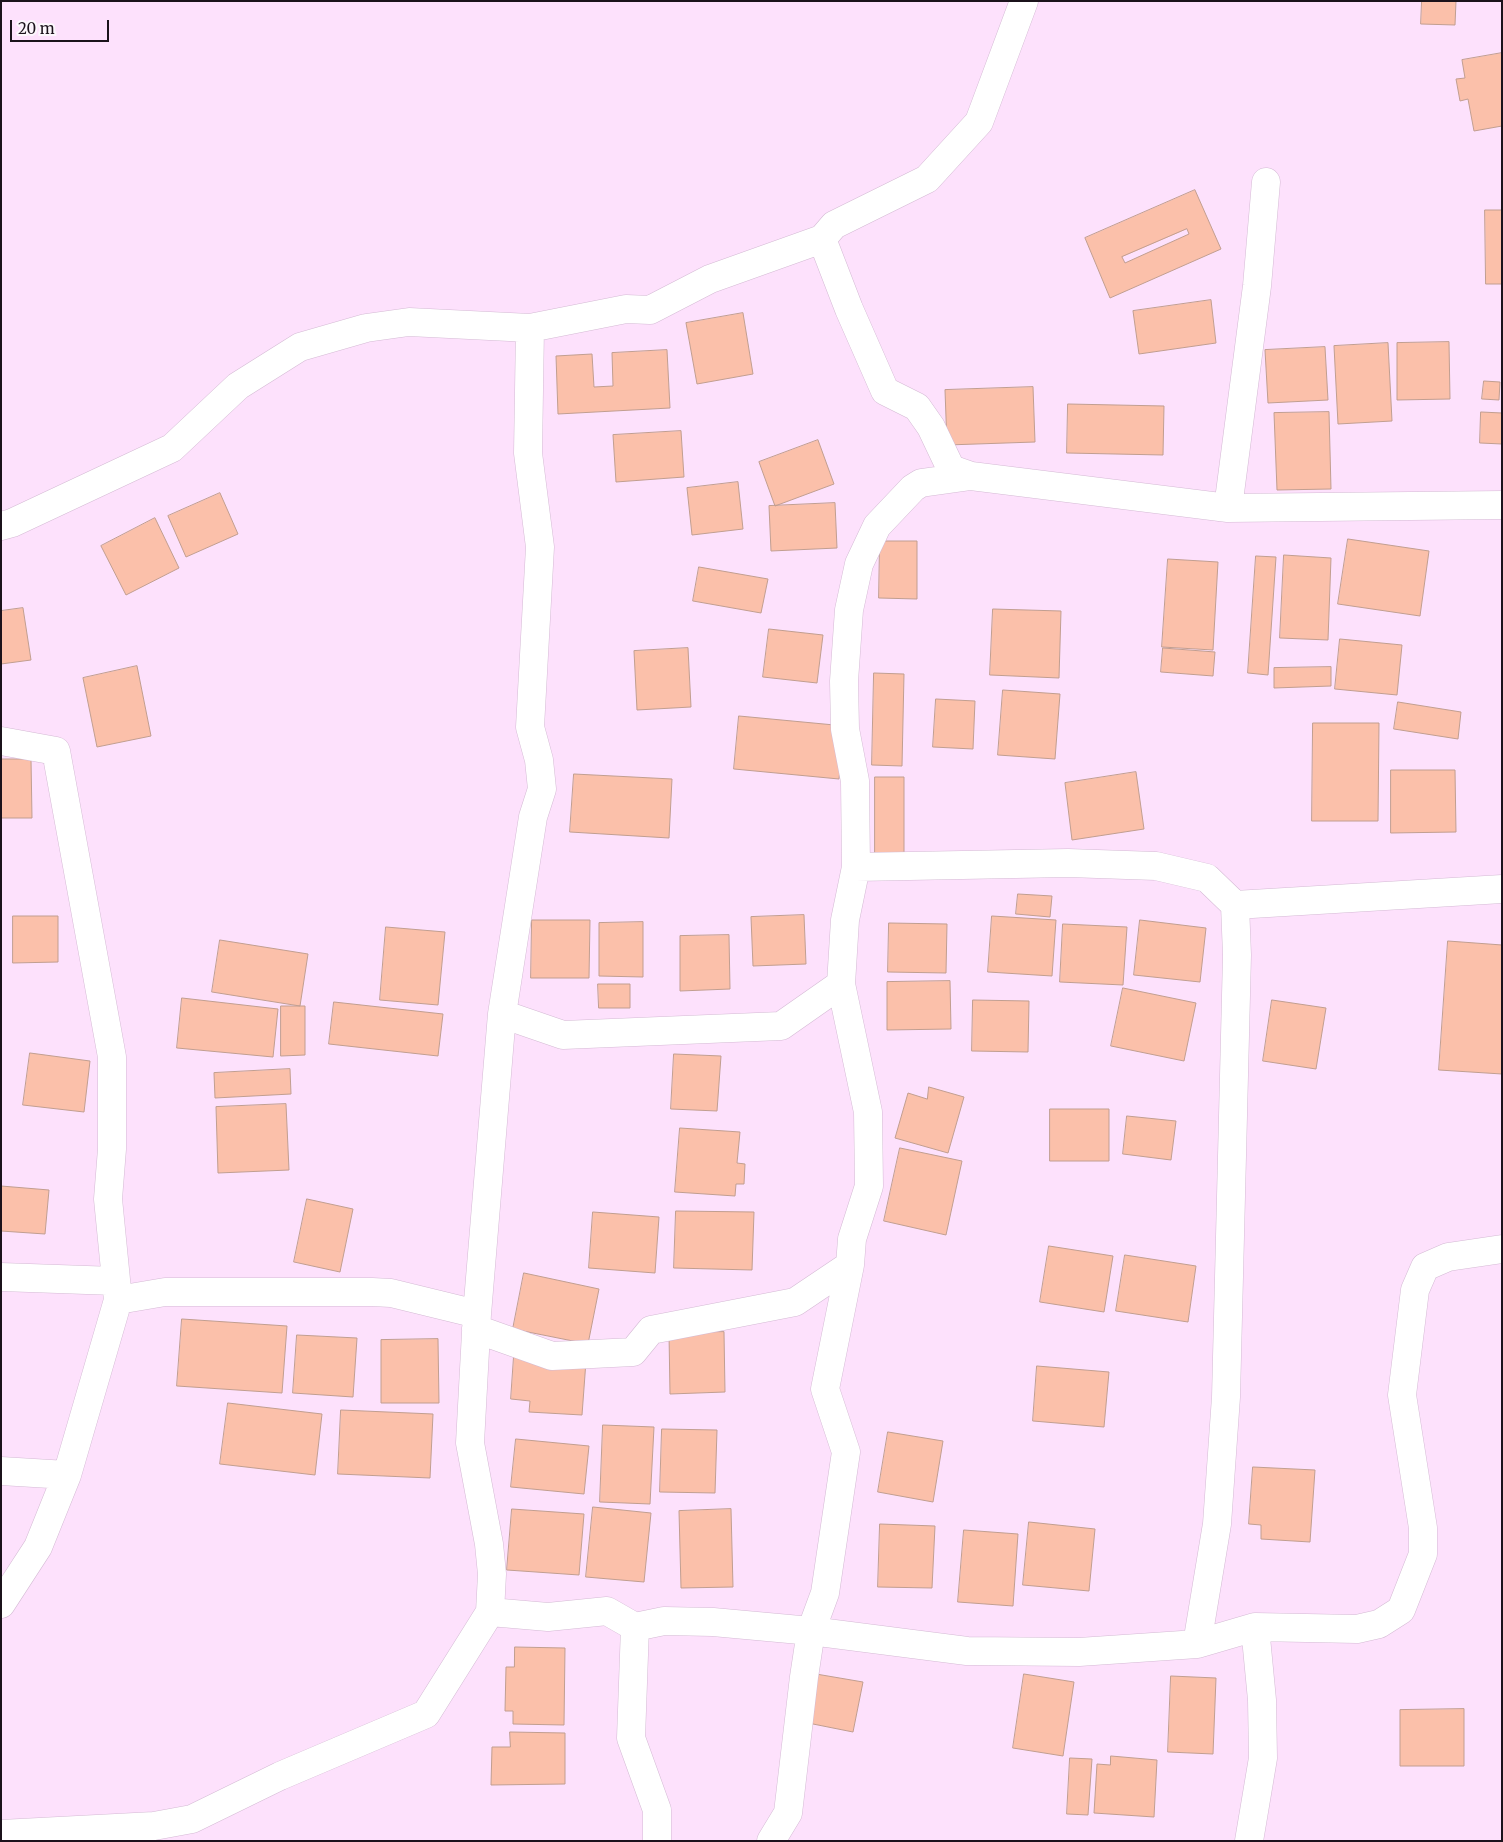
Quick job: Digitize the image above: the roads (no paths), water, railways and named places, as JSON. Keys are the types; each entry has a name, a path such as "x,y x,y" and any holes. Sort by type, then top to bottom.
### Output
{"street":[{"path":"1,526 12,524 172,448 238,386 300,347 366,328 409,322 530,328 626,310 650,310 710,279 822,239 834,225 926,179 980,122 1024,1"},
{"path":"1228,508 1256,286 1266,182"},
{"path":"822,239 848,309 885,391 916,406 931,427 951,469 971,476 1228,508 1502,505"},
{"path":"1,1834 154,1826 192,1819 280,1776 426,1714 490,1612 492,1574 489,1544 470,1443 476,1322 502,1014 533,817 542,789 539,760 530,727 540,547 528,453 530,328"},
{"path":"770,1841 788,1813 811,1631 825,1592 846,1452 825,1389 850,1265 852,1239 869,1186 868,1112 841,984 846,920 856,867 855,781 845,729 844,681 849,610 859,564 876,526 913,488 921,483 971,476"},
{"path":"1,741 56,751 112,1057 112,1149 108,1199 117,1291 68,1475 38,1548 1,1604"},
{"path":"856,867 1068,862 1156,866 1206,878 1235,905 1237,955 1226,1397 1217,1524 1197,1644"},
{"path":"1235,905 1502,889"},
{"path":"502,1014 562,1035 781,1026 841,984"},
{"path":"490,1612 548,1617 607,1611 635,1627 664,1622 713,1622 811,1631 967,1651 1079,1652 1197,1644 1255,1627 1357,1629 1379,1624 1401,1610 1423,1554 1424,1528 1402,1395 1415,1290 1424,1266 1448,1257 1502,1249"},
{"path":"1,1277 117,1291 391,1293 476,1322 552,1356 633,1352 651,1330 795,1302 850,1265"},
{"path":"1,1470 68,1475"},
{"path":"635,1627 631,1738 657,1810 657,1841"},
{"path":"1249,1841 1263,1758 1262,1700 1255,1627"}]}
